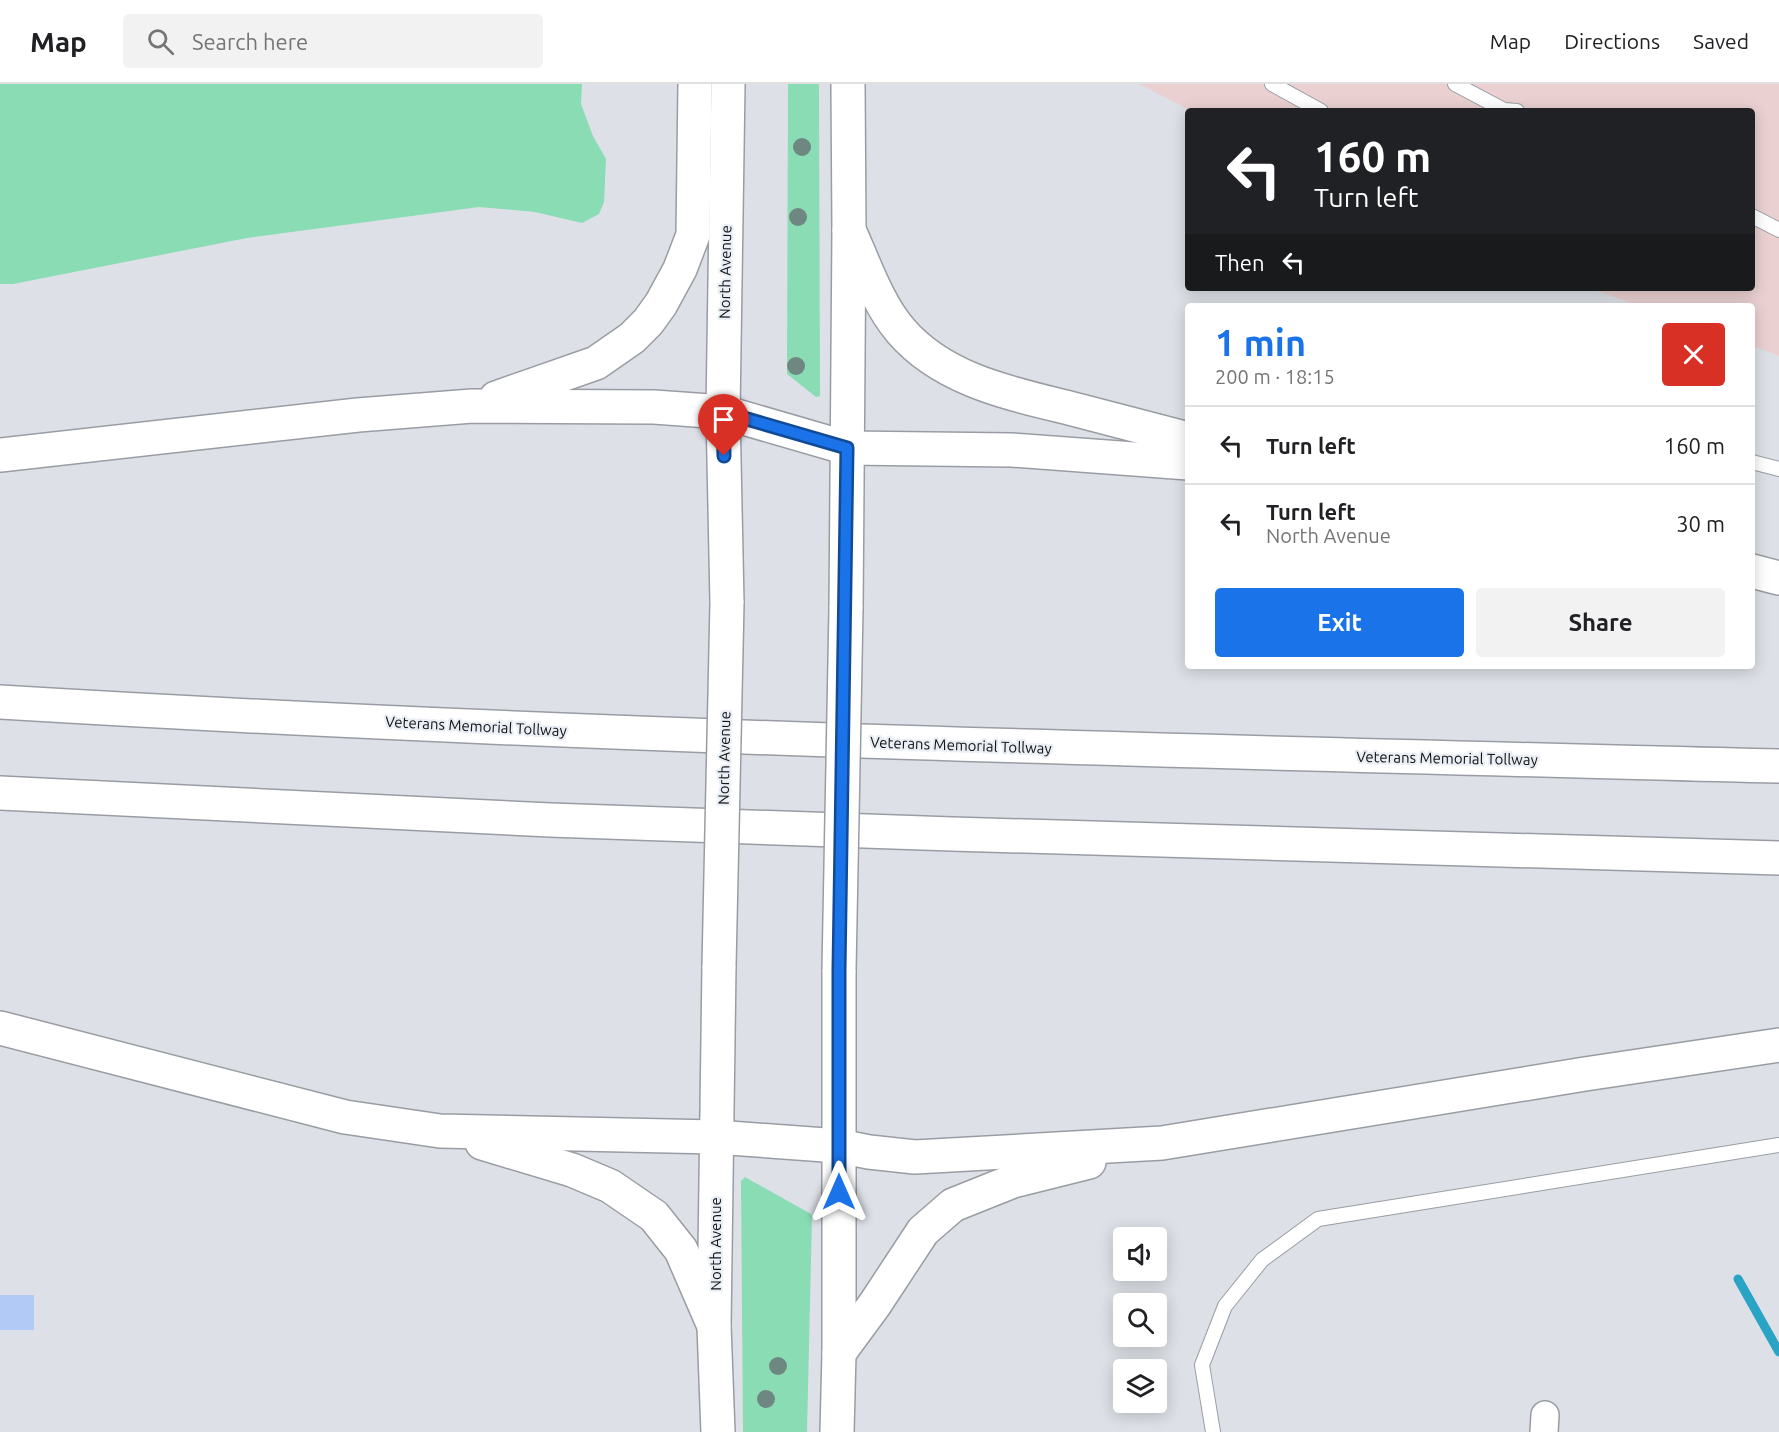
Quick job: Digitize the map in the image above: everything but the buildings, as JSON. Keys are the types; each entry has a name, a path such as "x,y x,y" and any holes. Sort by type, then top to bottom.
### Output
{"main road":[{"path":"472,406 596,363 632,338 661,304 680,269 693,235 694,84"},
{"name":"North Avenue","path":"718,1432 714,1326 715,1137 727,603 723,412 728,84"},
{"path":"837,1432 839,970 846,609 848,84"},
{"path":"849,230 882,302 902,331 934,360 972,381 1013,394 1185,438"},
{"path":"0,455 358,415 472,406 654,407 723,412 847,448 1012,450 1185,463"},
{"path":"1755,573 1779,578"},
{"name":"Veterans Memorial Tollway","path":"0,702 551,730 946,745 1779,766"},
{"path":"0,793 550,820 1779,858"},
{"path":"0,1028 345,1117 440,1131 715,1137 839,1146 915,1157 1162,1143"},
{"path":"839,1353 875,1304 923,1231 953,1205 1013,1181 1162,1143 1779,1045"},
{"path":"440,1131 572,1170 610,1186 654,1216 681,1250 714,1326"}],"lane":[{"path":"1272,84 1316,108"},
{"path":"1455,84 1502,108"},
{"path":"1755,218 1779,230"},
{"path":"1755,463 1779,469"},
{"path":"1213,1432 1202,1365 1225,1306 1262,1260 1317,1219 1779,1145"}],"shaded area":[{"path":"1139,84 1779,84 1779,356 1755,347 1755,303 1631,303 1597,291 1755,291 1755,108 1186,108"}],"green space":[{"path":"0,84 582,84 581,104 593,136 606,159 604,202 599,214 582,223 535,212 479,207 247,238 13,284 0,284"},
{"path":"788,84 819,84 820,396 816,397 787,374"},
{"path":"745,1177 812,1216 807,1432 743,1432 741,1181"}],"waterway":[{"path":"1738,1279 1779,1352"}],"route":[{"path":"724,456 723,412 847,448 839,970 839,1192"}]}
